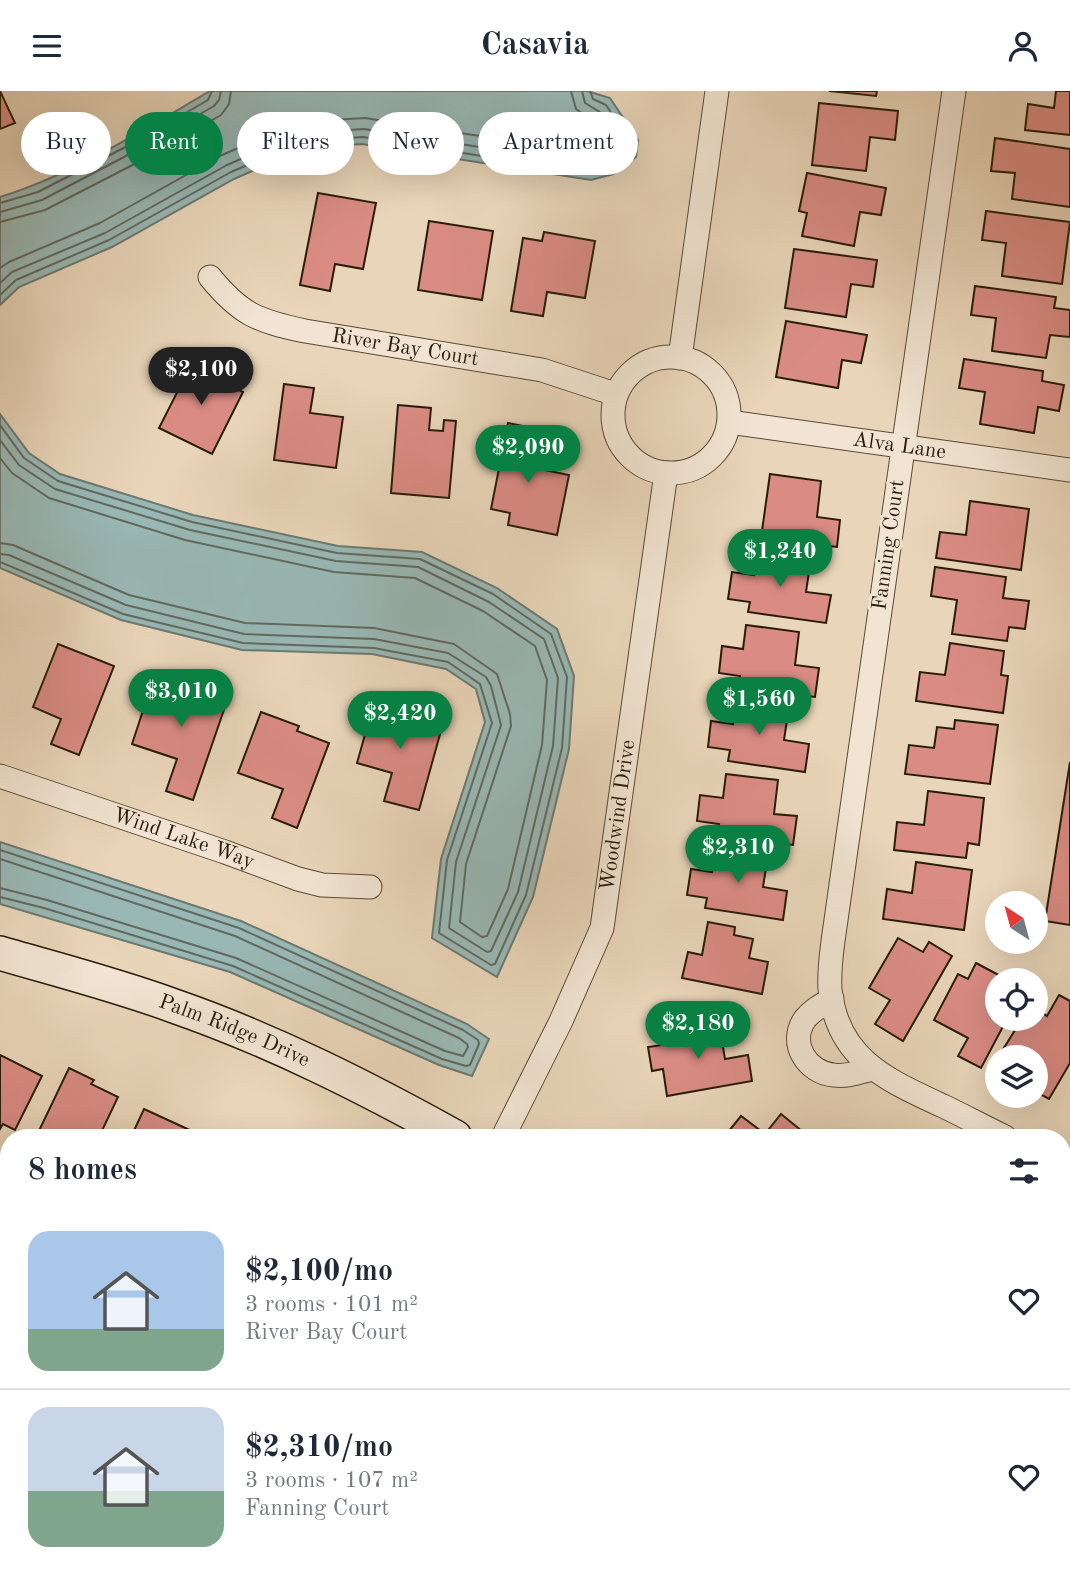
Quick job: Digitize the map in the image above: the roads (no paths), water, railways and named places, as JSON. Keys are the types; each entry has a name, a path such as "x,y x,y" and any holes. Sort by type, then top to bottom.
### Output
{"street":[{"path":"680,358 717,91"},
{"name":"Fanning Court","path":"954,91 833,941 830,986 843,1032 872,1069 989,1129"},
{"name":"River Bay Court","path":"210,277 226,297 245,313 271,323 542,370 615,394"},
{"path":"659,358 680,358 695,362 712,373 724,392 729,422 723,441 711,457 686,472 666,473 649,469 624,450 615,432 615,394 633,372 659,358"},
{"name":"Alva Lane","path":"729,422 1070,470"},
{"name":"Woodwind Drive","path":"507,1129 561,1021 602,928 666,473"},
{"name":"Wind Lake Way","path":"0,776 298,879 322,885 370,887"},
{"name":"Palm Ridge Drive","path":"0,953 174,1005 239,1030 334,1074 440,1129"},
{"path":"832,999 814,1010 800,1029 798,1040 806,1061 835,1076 872,1069"}],"water":[{"path":"210,91 587,91 610,98 619,112 478,112 478,162 464,160 464,112 368,112 368,145 354,145 354,112 237,112 237,175 243,175 112,247 19,287 0,305 0,197 57,175 111,175 111,148 125,141 125,175 223,175 223,112 175,112"},
{"path":"559,175 609,175 591,180"},
{"path":"0,414 29,453 60,474 193,515 338,546 422,552 497,588 557,629 574,676 569,749 533,897 497,977 432,938 441,859 485,722 476,689 446,669 372,654 242,650 121,620 0,568"},
{"path":"0,842 241,921 467,1024 489,1039 472,1076 439,1065 230,972 0,904"}]}
